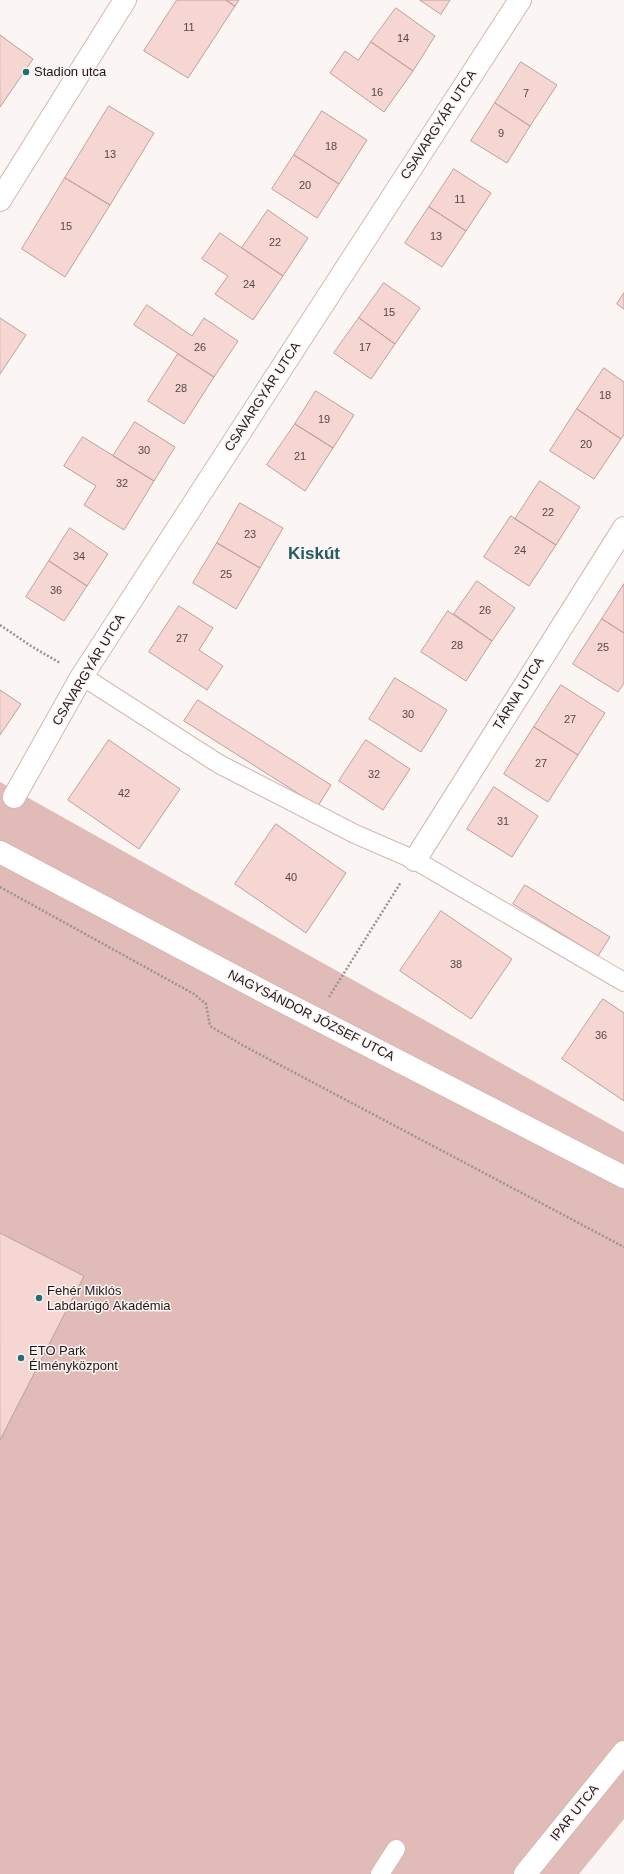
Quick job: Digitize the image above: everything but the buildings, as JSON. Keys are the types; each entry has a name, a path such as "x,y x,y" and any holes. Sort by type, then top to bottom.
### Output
{"street":[{"path":"0,200 125,0"},
{"name":"CSAVARGYÁR UTCA","path":"14,798 82,676 520,0"},
{"name":"TÁRNA UTCA","path":"415,860 624,528"},
{"name":"NAGYSÁNDOR JÓZSEF UTCA","path":"0,852 316,1019 624,1177"},
{"name":"IPAR UTCA","path":"525,1874 624,1752"}],"lane":[{"path":"82,676 219,764 356,834 415,860 624,982"},
{"path":"380,1874 396,1848"}],"path":[{"path":"0,625 31,646 82,676"},
{"path":"316,1019 415,860"},
{"path":"0,887 194,994 206,1004 210,1026 244,1046 624,1247"}],"shaded area":[{"path":"0,782 624,1132 624,1819 579,1874 0,1874"}],"place":[{"name":"Stadion utca","path":"26,72"},
{"name":"Fehér Miklós Labdarúgó Akadémia","path":"39,1298"},
{"name":"ETO Park Élményközpont","path":"21,1358"}],"district":[{"name":"Kiskút","path":"314,554"}]}
